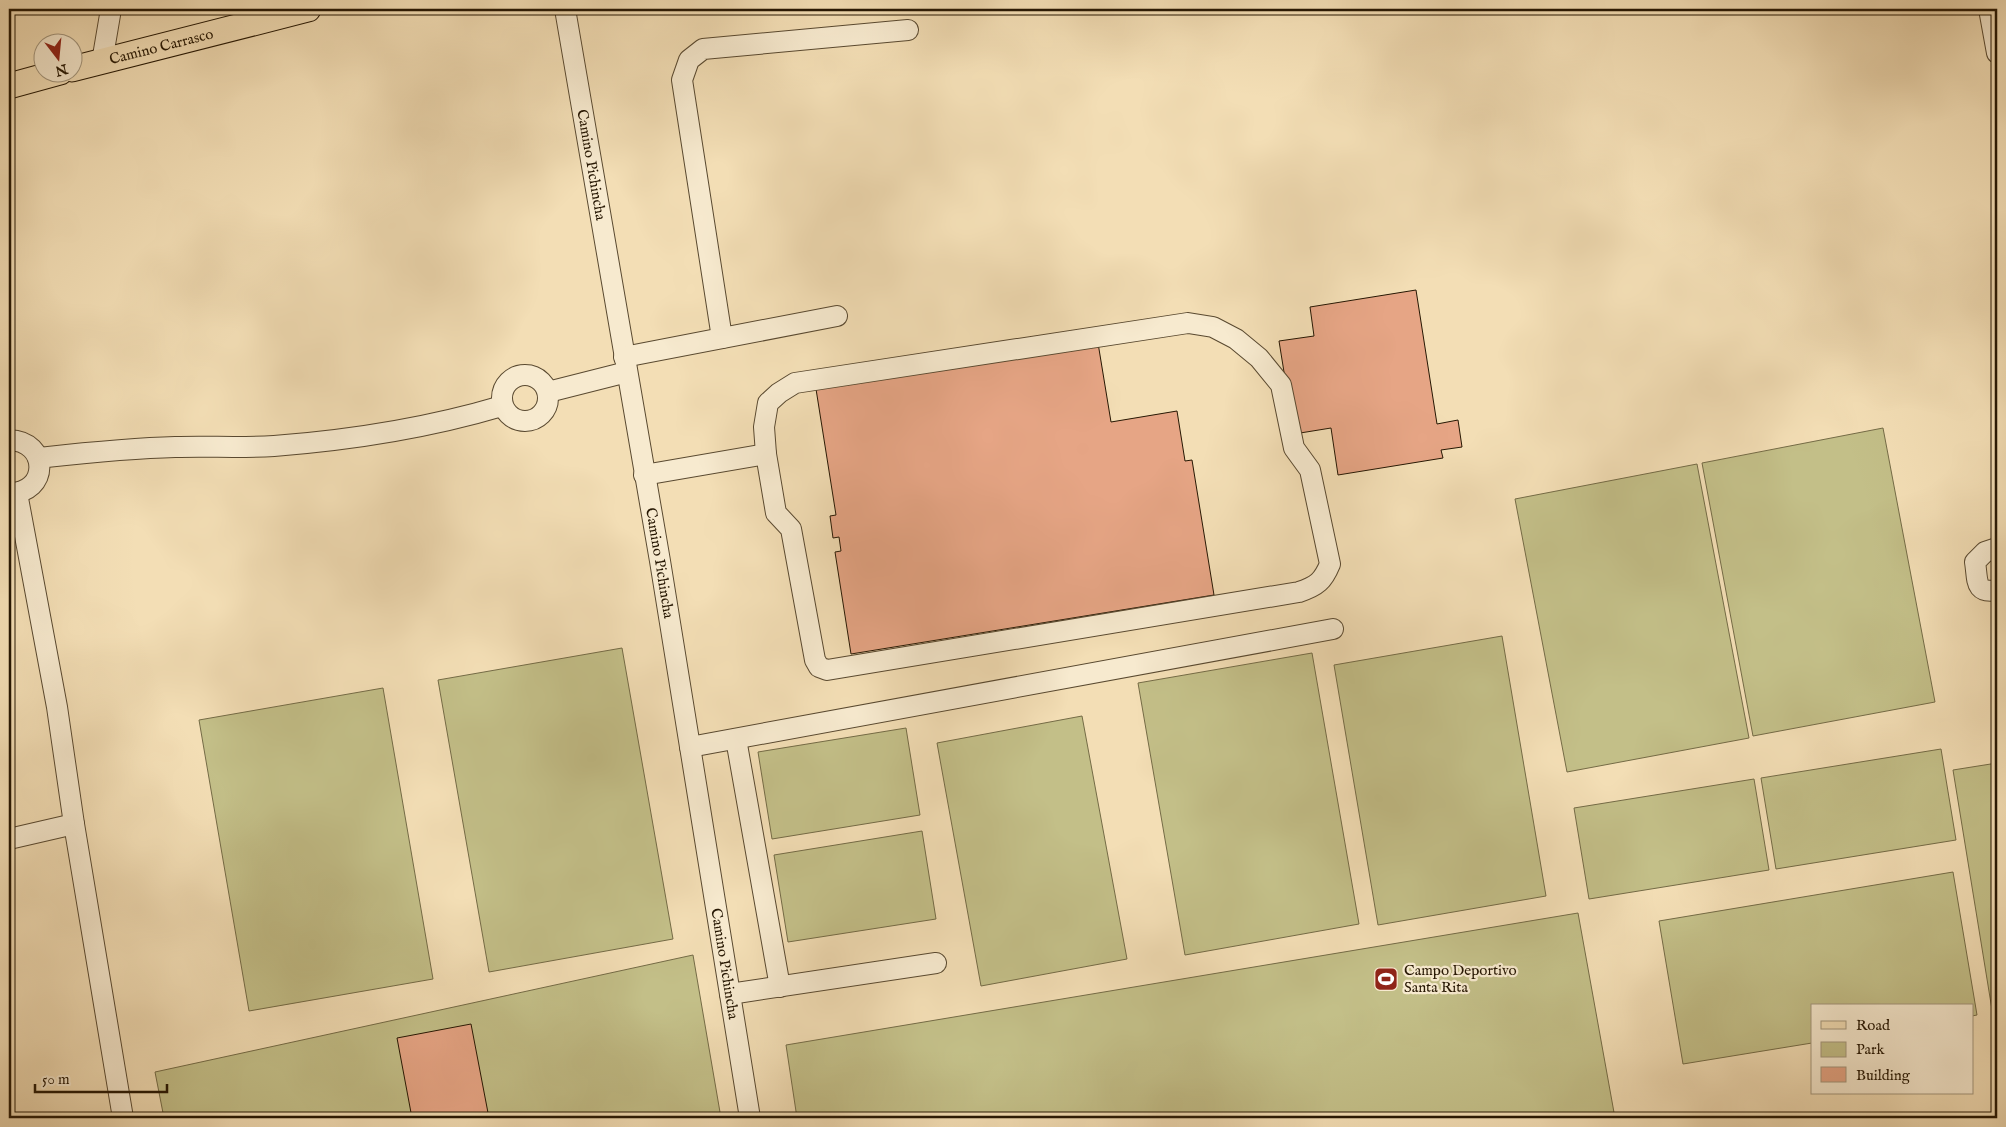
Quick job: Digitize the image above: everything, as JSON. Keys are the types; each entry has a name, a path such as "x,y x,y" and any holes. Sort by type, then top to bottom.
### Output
{"main road":[{"name":"Camino Carrasco","path":"82,67 308,9"},
{"path":"9,86 32,80"}],"street":[{"path":"102,62 111,9"},
{"name":"Camino Pichincha","path":"565,9 690,747 750,1118"},
{"path":"1989,9 1997,53"},
{"path":"722,338 682,80 689,60 703,49 908,30"},
{"path":"548,392 625,364 722,338 837,316"},
{"path":"1188,323 1213,327 1236,339 1253,353 1280,385 1294,448 1310,470 1330,564 1321,582 1312,588 1299,592 827,670 819,667 815,660 791,529 776,513 766,454 764,428 768,403 779,392 795,383 1165,326 1188,323"},
{"path":"526,375 540,380 548,392 547,406 538,418 525,422 511,418 502,406 502,391 511,379 526,375"},
{"path":"38,458 112,450 272,446 342,439 407,430 502,406"},
{"path":"9,440 18,440 34,450 40,468 38,477 33,485 25,490 13,493 57,707 74,824 123,1118"},
{"path":"644,474 766,454"},
{"path":"1997,548 1985,552 1976,562 1979,586 1987,592 1997,590"},
{"path":"690,747 1333,629"},
{"path":"736,739 780,987"},
{"path":"9,839 74,824"},
{"path":"730,994 936,963"}],"green space":[{"path":"1883,428 1935,702 1753,736 1702,463"},
{"path":"1697,464 1749,738 1567,772 1515,499"},
{"path":"1502,636 1546,896 1378,925 1334,665"},
{"path":"622,648 673,939 489,972 438,680"},
{"path":"1312,653 1359,924 1185,955 1138,683"},
{"path":"383,688 433,979 249,1011 199,720"},
{"path":"1082,716 1127,959 981,986 937,743"},
{"path":"906,728 920,815 772,839 758,752"},
{"path":"1941,749 1956,840 1776,869 1761,778"},
{"path":"1997,763 1997,1021 1994,1022 1953,770"},
{"path":"1754,779 1769,870 1589,899 1574,808"},
{"path":"922,831 936,919 788,942 774,855"},
{"path":"1953,872 1977,1015 1974,1016 1974,1004 1811,1004 1811,1043 1683,1064 1659,921"},
{"name":"Campo Deportivo Santa Rita","path":"1578,913 1615,1118 797,1118 786,1045"},
{"path":"693,955 721,1118 164,1118 155,1072"}],"building":[{"path":"1416,290 1437,424 1458,420 1462,447 1441,450 1443,458 1338,475 1331,428 1294,434 1279,341 1314,336 1310,307"},
{"path":"1098,343 1111,422 1177,411 1185,461 1192,460 1214,595 851,654 835,552 841,551 839,537 833,538 830,516 836,515 816,389"},
{"path":"471,1024 489,1118 412,1118 397,1038"}],"place":[{"name":"Campo Deportivo Santa Rita","path":"1386,979"}]}
